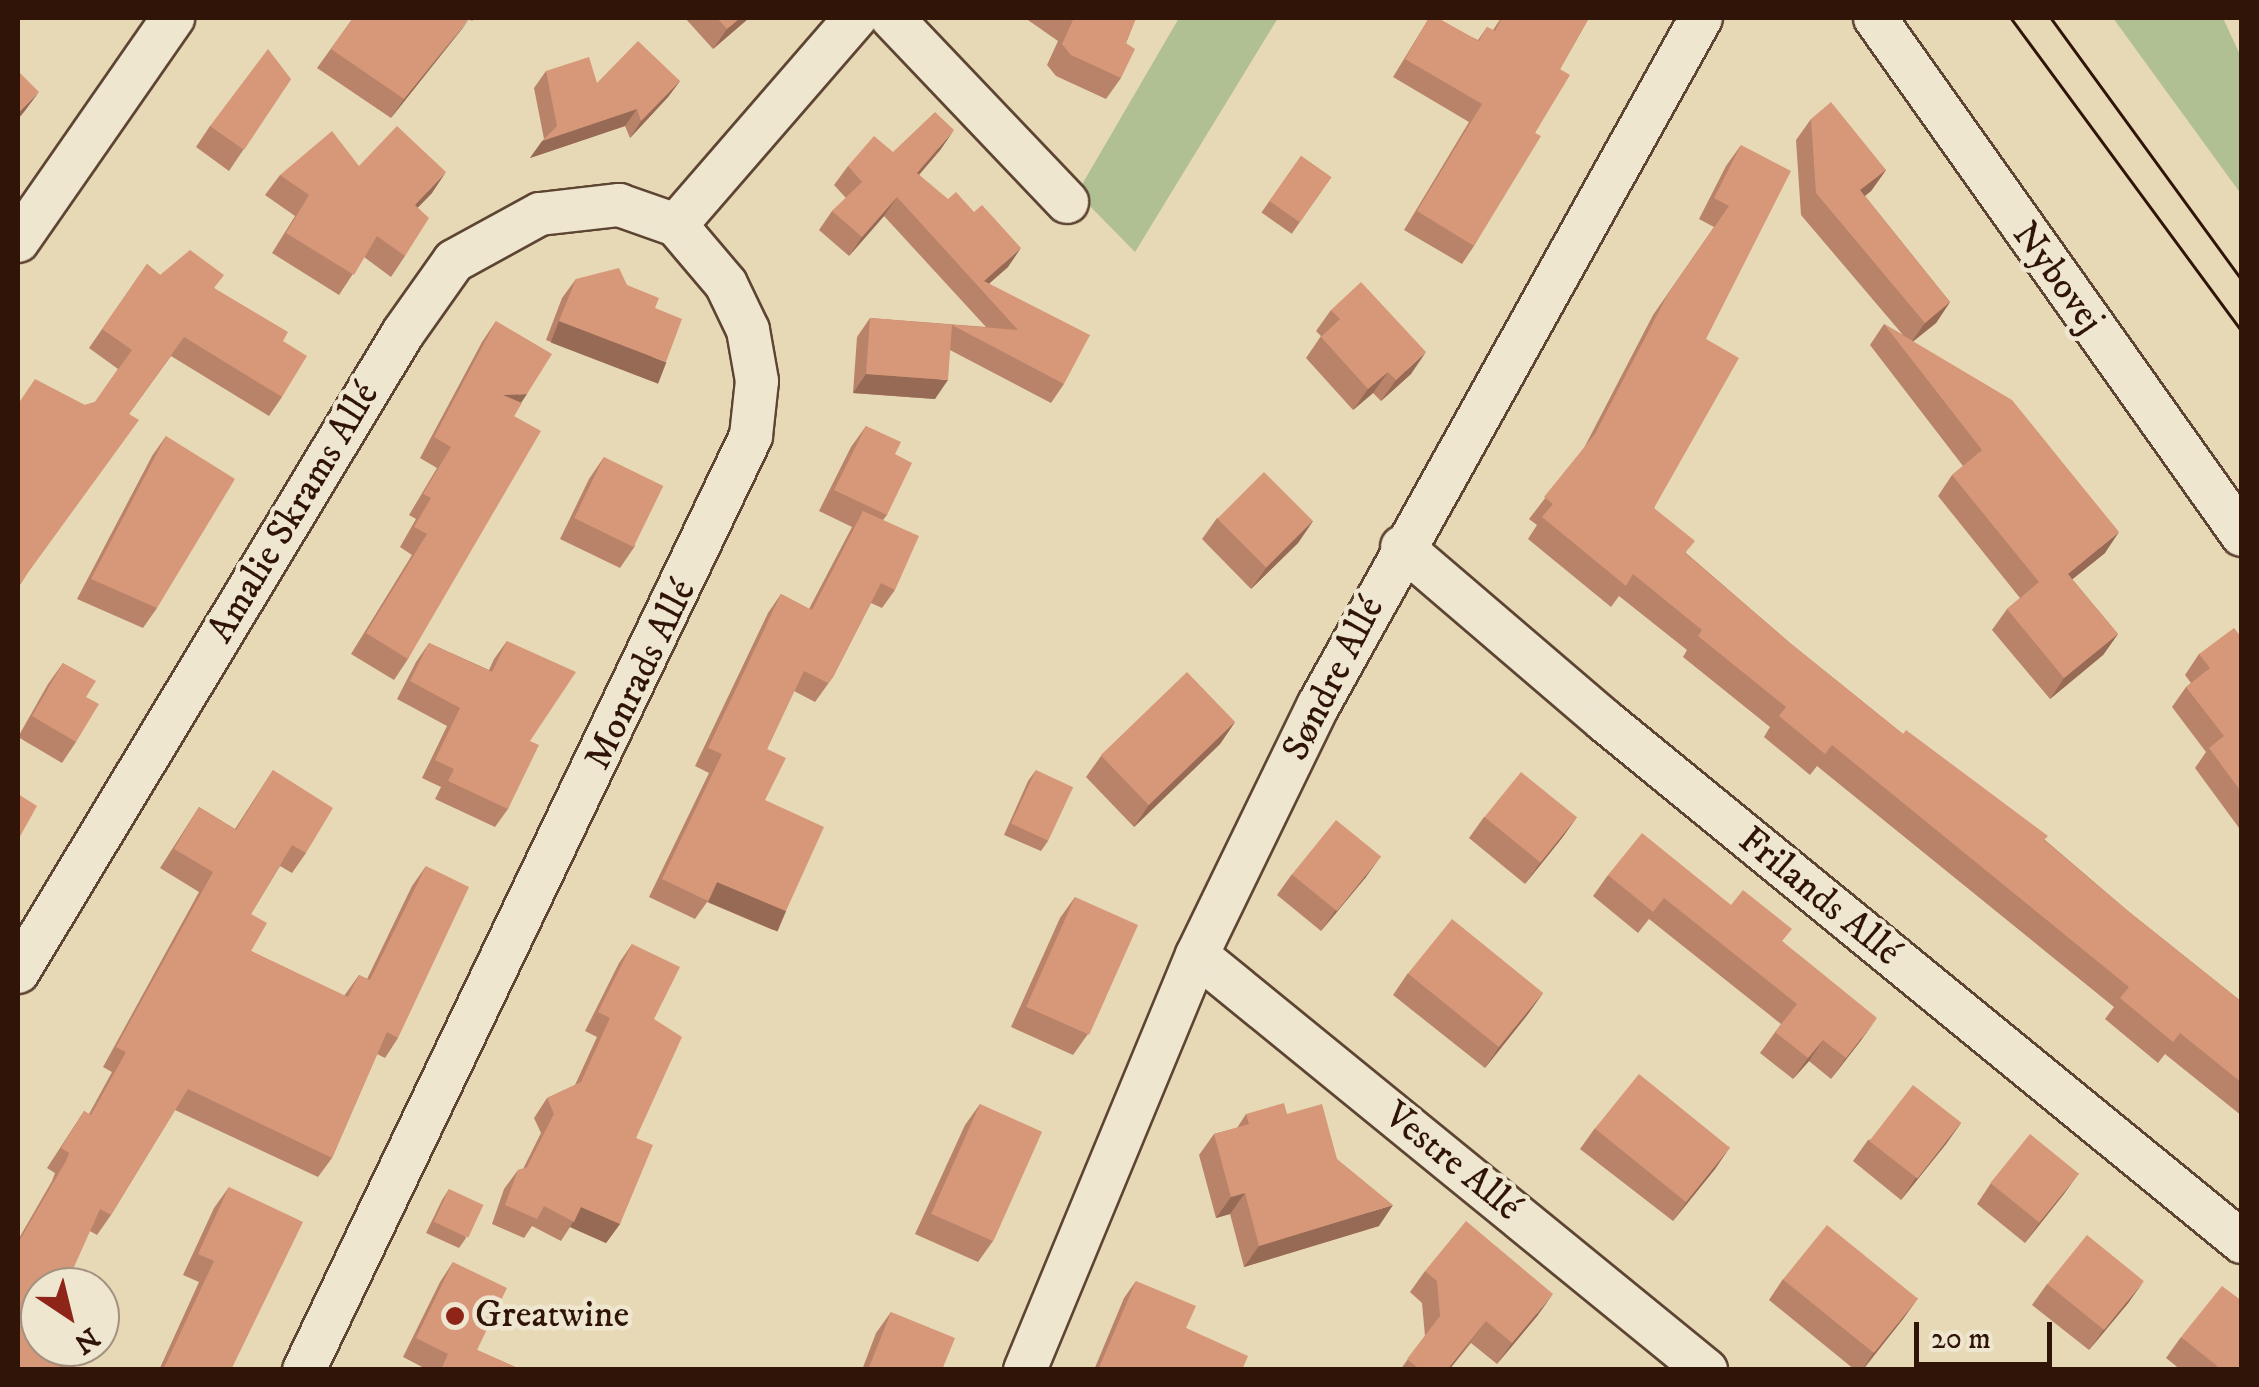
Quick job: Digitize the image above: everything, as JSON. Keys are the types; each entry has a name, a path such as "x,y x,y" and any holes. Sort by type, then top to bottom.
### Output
{"street":[{"path":"18,241 173,18"},
{"path":"676,225 854,18"},
{"path":"892,18 1068,202"},
{"name":"Søndre Allé","path":"1025,1370 1197,955 1402,546 1701,18"},
{"name":"Nybovej","path":"1875,18 2242,536"},
{"name":"Amalie Skrams Allé","path":"18,972 394,347 454,260 540,214 619,205 676,225"},
{"name":"Monrads Allé","path":"304,1370 732,486 750,436 757,381 748,330 726,284 676,225"},
{"name":"Frilands Allé","path":"1402,546 1605,722 2242,1242"},
{"name":"Vestre Allé","path":"1197,955 1706,1370"}],"green space":[{"path":"1179,18 1278,18 1135,252 1077,193"},
{"path":"2113,18 2223,18 2241,57 2241,194"}],"building":[{"path":"353,18 469,18 404,99 331,49"},
{"path":"717,18 740,18 727,29"},
{"path":"1069,18 1136,18 1126,43 1135,49 1121,78 1071,55 1062,44 1073,20"},
{"path":"1429,18 1438,18 1479,41 1487,27 1495,31 1502,18 1589,18 1560,69 1570,75 1535,133 1541,136 1474,246 1417,211 1482,104 1405,59"},
{"path":"638,41 680,81 641,121 637,109 542,141 557,126 546,71 589,57 597,83"},
{"path":"268,49 291,79 244,150 210,126"},
{"path":"18,71 39,92 18,113"},
{"path":"1831,102 1886,170 1860,190 1950,302 1925,323 1816,193 1811,119"},
{"path":"935,112 954,130 917,173 948,199 956,192 974,212 982,205 1021,248 984,281 1090,335 1064,384 952,325 948,380 866,374 870,318 1018,330 897,197 862,237 832,211 862,182 848,166 874,136 893,152"},
{"path":"397,126 446,172 415,205 429,218 405,256 377,236 354,275 286,233 309,195 280,175 332,131 359,166"},
{"path":"1741,145 1791,171 1706,339 1739,358 1654,508 1695,541 1685,553 1790,643 1903,734 1906,730 2048,836 2044,840 2242,1002 2242,1083 2180,1033 2173,1042 2120,998 2129,987 1832,745 1825,754 1779,716 1786,707 1698,636 1702,630 1633,574 1626,586 1542,517 1553,504 1544,497 1595,434 1668,294 1729,206 1714,198"},
{"path":"1301,156 1331,177 1300,222 1269,201"},
{"path":"190,250 224,275 214,288 288,332 283,341 307,356 282,397 184,337 129,414 139,420 18,585 18,404 35,379 85,405 95,402 132,350 102,329 147,264 160,275"},
{"path":"619,268 627,285 659,298 655,308 682,319 666,362 559,321 576,279"},
{"path":"1361,282 1426,352 1396,380 1388,372 1368,389 1321,337 1340,319 1331,310"},
{"path":"496,321 552,354 527,394 503,395 522,403 514,416 541,431 408,659 366,633 427,534 414,527 431,498 423,494 451,447 434,437"},
{"path":"1884,324 2012,400 2119,532 2068,574 2118,634 2064,678 2007,609 2039,582 1952,475 1982,450"},
{"path":"866,426 901,442 895,454 912,463 887,515 834,490"},
{"path":"166,436 235,479 157,608 91,579"},
{"path":"604,457 663,486 634,547 574,518"},
{"path":"1264,472 1313,521 1266,567 1217,519"},
{"path":"863,511 919,536 895,590 881,583 828,683 804,671 767,749 786,758 765,800 824,827 786,911 717,882 708,901 662,879 722,754 708,748 781,594 812,610"},
{"path":"2234,628 2242,638 2242,793 2209,748 2224,736 2186,687 2210,668 2199,654"},
{"path":"507,641 576,672 530,741 539,745 508,809 448,781 454,769 435,760 460,708 410,681 429,643 492,672"},
{"path":"63,663 96,681 86,697 99,704 76,742 32,716"},
{"path":"1187,672 1235,722 1149,805 1101,755"},
{"path":"273,770 333,808 306,853 292,845 251,914 267,923 251,951 348,997 359,975 370,980 426,866 469,887 398,1038 387,1032 332,1158 188,1089 111,1215 100,1209 74,1267 20,1267 20,1367 60,1367 18,1370 18,1243 66,1161 69,1153 61,1148 84,1111 91,1115 126,1052 116,1047 213,872 174,849 199,807 236,830"},
{"path":"1036,770 1073,787 1048,841 1011,823"},
{"path":"1521,772 1577,817 1540,862 1484,817"},
{"path":"18,794 37,806 18,840"},
{"path":"1336,820 1381,857 1337,911 1292,874"},
{"path":"1642,833 1731,905 1743,890 1792,929 1782,941 1877,1018 1846,1058 1823,1040 1808,1058 1775,1032 1797,1004 1664,898 1653,912 1608,875"},
{"path":"1075,897 1138,925 1089,1035 1026,1007"},
{"path":"1452,919 1543,993 1499,1047 1408,973"},
{"path":"632,944 680,967 654,1019 682,1037 636,1138 653,1145 620,1224 581,1207 574,1222 544,1206 537,1219 505,1205 518,1170 527,1167 554,1114 547,1098 581,1082 610,1018 598,1012"},
{"path":"1639,1074 1730,1148 1686,1202 1595,1128"},
{"path":"1913,1085 1961,1123 1917,1179 1869,1141"},
{"path":"1284,1103 1287,1114 1322,1104 1337,1159 1393,1205 1259,1246 1245,1193 1231,1197 1214,1134 1249,1124 1246,1114"},
{"path":"980,1104 1042,1132 993,1241 931,1214"},
{"path":"2030,1134 2079,1174 2039,1223 1990,1183"},
{"path":"229,1187 303,1222 231,1370 163,1370 214,1261 198,1254"},
{"path":"449,1189 483,1205 468,1238 434,1222"},
{"path":"1466,1221 1553,1294 1512,1343 1486,1321 1447,1370 1420,1370 1407,1359 1440,1316 1437,1281 1425,1271"},
{"path":"1827,1225 1918,1299 1874,1353 1783,1279"},
{"path":"2087,1235 2144,1281 2104,1330 2047,1284"},
{"path":"453,1262 507,1288 477,1350 522,1370 441,1370 448,1354 416,1338"},
{"path":"1136,1281 1196,1306 1186,1328 1248,1356 1242,1370 1098,1370"},
{"path":"2222,1286 2242,1301 2242,1370 2222,1370 2181,1337"},
{"path":"891,1312 955,1338 942,1370 868,1370"}],"tram line":[{"path":"2011,18 2242,331"},
{"path":"2051,18 2242,280"}],"place":[{"name":"Greatwine","path":"455,1316"}]}
